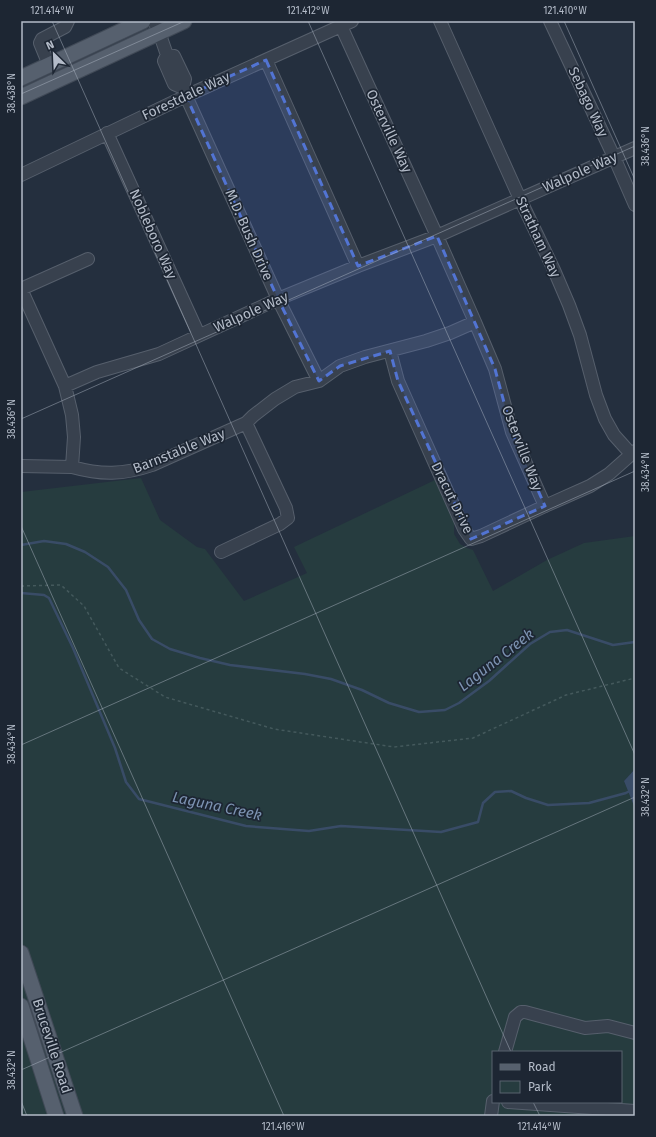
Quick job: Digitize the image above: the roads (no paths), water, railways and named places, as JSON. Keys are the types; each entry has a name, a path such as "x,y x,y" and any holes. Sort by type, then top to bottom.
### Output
{"main road":[{"path":"21,78 143,21"},
{"path":"21,97 157,26 184,21"},
{"name":"Bruceville Road","path":"21,953 75,1116"},
{"name":"Bruceville Road","path":"21,1006 56,1116"}],"street":[{"path":"49,65 40,43 42,39 64,27 68,21"},
{"name":"Stratham Way","path":"440,21 569,305 580,335 596,395 605,419 614,435 633,452"},
{"name":"Sebago Way","path":"550,21 635,205"},
{"name":"Forestdale Way","path":"21,175 107,133 185,92 266,60 347,23"},
{"name":"Osterville Way","path":"347,23 437,236"},
{"name":"M.D. Bush Drive","path":"157,26 167,55 174,56 185,79 185,92 278,299 319,381"},
{"path":"266,60 358,266"},
{"name":"Nobleboro Way","path":"107,133 199,335"},
{"name":"Walpole Way","path":"65,386 97,372 159,354 278,299 358,266 437,236 635,148"},
{"path":"319,381 340,366 365,357 450,334 475,322 437,236"},
{"path":"72,467 74,437 72,415 65,386 21,289 88,259"},
{"name":"Osterville Way","path":"475,322 495,369 512,432 545,506"},
{"name":"Dracut Drive","path":"390,351 398,381 464,528 471,539 482,536 590,486 609,474 633,452"},
{"name":"Barnstable Way","path":"21,466 72,467 85,471 107,473 124,473 137,470 152,465 246,423 275,399 295,387 319,381"},
{"path":"221,552 280,524 288,518 286,508 246,423"},
{"path":"505,1051 515,1016 521,1012 585,1028 608,1026 635,1033"},
{"path":"491,1116 493,1103"},
{"path":"522,1103 635,1111"}],"water":[{"path":"635,769 635,805 634,806 624,781"}],"waterway":[{"name":"Laguna Creek","path":"21,545 44,541 66,544 85,552 108,567 126,590 139,620 152,639 170,649 230,665 305,674 331,679 362,690 389,703 419,712 445,710 459,703 489,681 530,644 550,632 567,630 613,645 635,642"},
{"name":"Laguna Creek","path":"21,593 44,595 49,598 73,648 115,748 126,782 139,799 246,826 309,831 341,826 441,832 478,822 483,803 495,792 511,791 526,798 548,805 589,803 626,793 635,788"}]}
